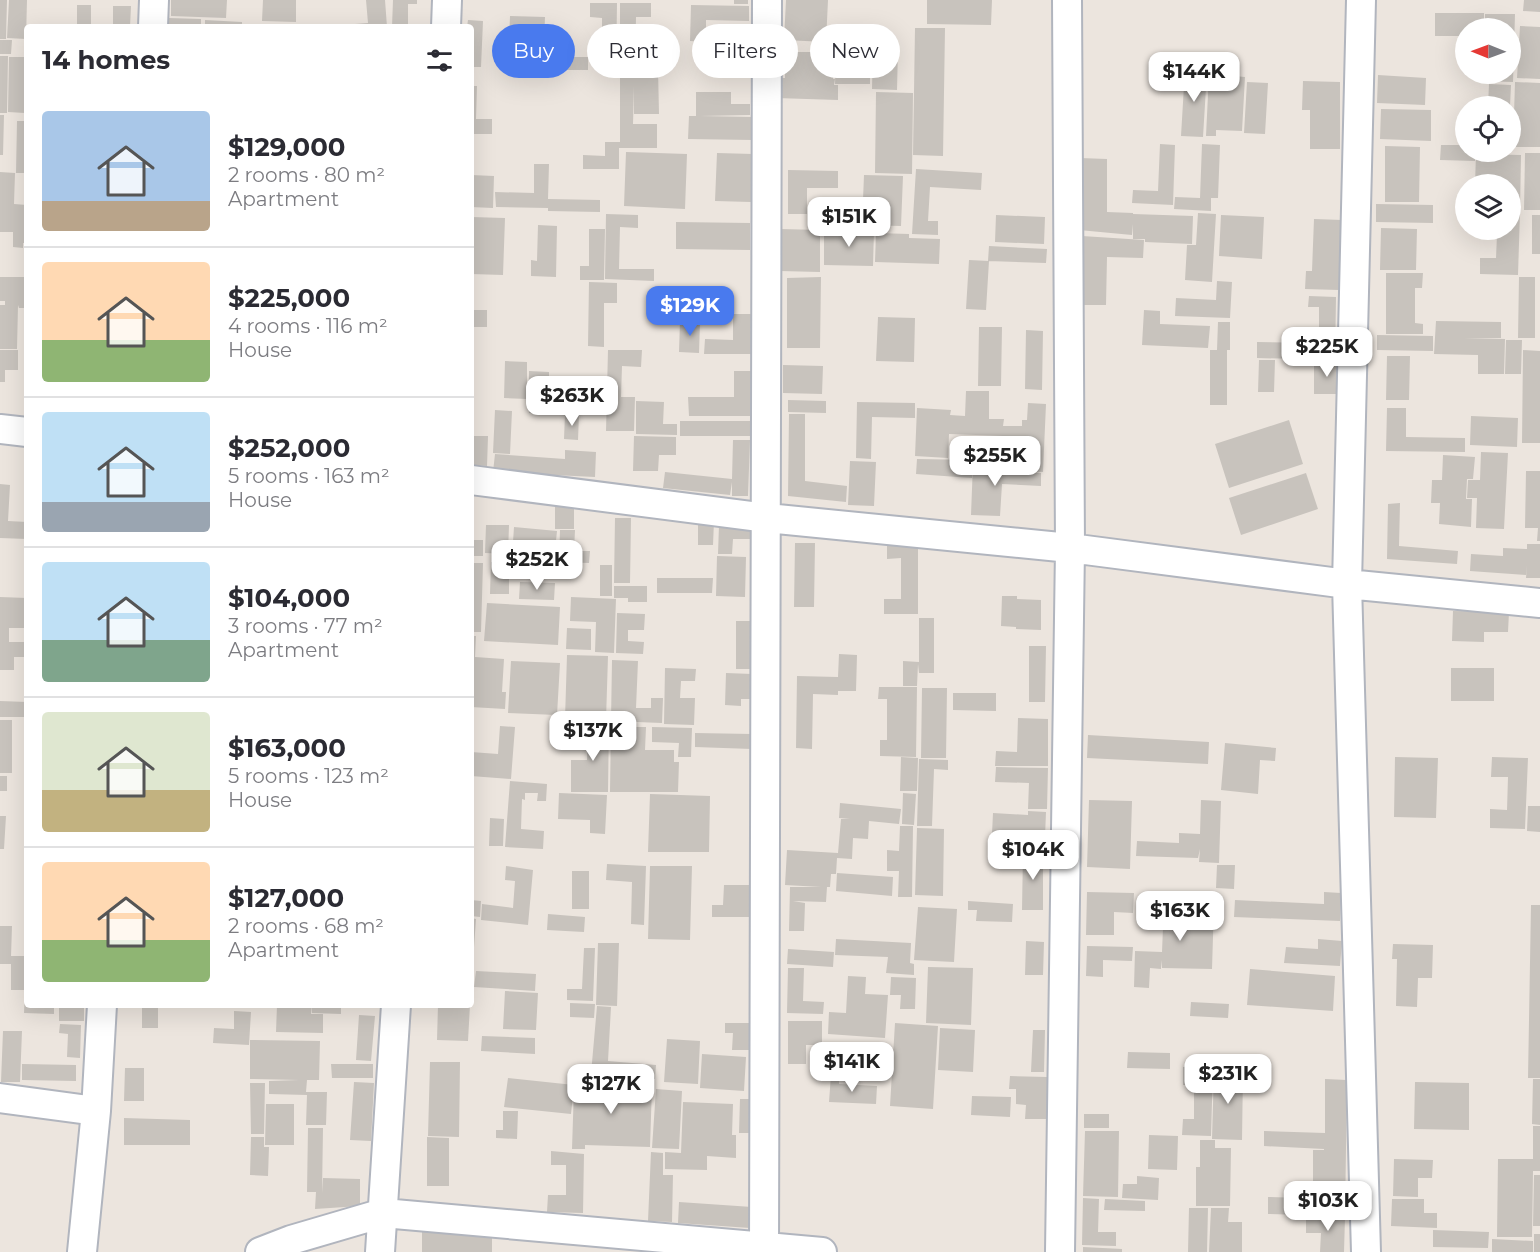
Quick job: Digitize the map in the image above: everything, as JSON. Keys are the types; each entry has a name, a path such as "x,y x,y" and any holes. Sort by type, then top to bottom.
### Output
{"street":[{"path":"153,24 154,0"},
{"path":"446,24 447,0"},
{"path":"764,1249 767,0"},
{"path":"1060,1252 1070,548 1067,0"},
{"path":"1361,0 1347,584 1366,1252"},
{"path":"0,429 24,432"},
{"path":"474,480 766,518 1070,548 1347,584 1540,603"},
{"path":"82,1252 96,1111 102,1008"},
{"path":"380,1252 396,1008"},
{"path":"0,1098 96,1111"},
{"path":"261,1252 291,1240 383,1213 764,1249 822,1252"}],"building":[{"path":"0,0 7,0 6,39 0,39"},
{"path":"9,0 27,0 24,39 7,38"},
{"path":"171,0 227,0 226,18 171,16"},
{"path":"263,0 296,0 296,22 262,21"},
{"path":"366,0 385,0 387,24 355,24 368,23"},
{"path":"393,0 417,0 417,4 408,4 408,24 392,24"},
{"path":"734,0 748,0 748,4 734,4"},
{"path":"786,0 828,0 827,24 810,24 810,41 798,41 798,24 785,24"},
{"path":"927,0 992,0 991,25 927,24"},
{"path":"1524,0 1540,0 1540,12 1523,11"},
{"path":"590,3 617,3 617,24 602,24 602,18 590,17"},
{"path":"620,3 651,3 651,17 636,17 636,24 620,24"},
{"path":"77,5 91,5 91,24 77,24"},
{"path":"691,5 749,6 749,21 706,20 706,24 692,24 692,41 690,41"},
{"path":"113,6 131,6 130,24 113,24"},
{"path":"1435,13 1484,13 1484,18 1455,18 1455,36 1435,36"},
{"path":"1485,14 1515,14 1515,18 1485,18"},
{"path":"510,16 545,17 545,24 510,24"},
{"path":"169,18 201,19 201,24 169,24"},
{"path":"205,20 242,22 242,24 205,24"},
{"path":"468,20 483,21 481,67 474,67 474,24 467,24"},
{"path":"1521,26 1540,27 1540,79 1521,78"},
{"path":"915,28 945,28 943,156 913,155"},
{"path":"0,40 12,40 11,54 0,54"},
{"path":"798,52 810,52 810,78 835,79 834,85 838,85 838,100 776,98 776,78 798,78"},
{"path":"0,56 8,56 7,113 0,113"},
{"path":"9,57 24,57 24,113 8,112"},
{"path":"575,57 587,57 587,70 575,70"},
{"path":"1185,69 1207,71 1203,137 1181,136"},
{"path":"1209,74 1245,77 1242,131 1216,130 1216,136 1206,136"},
{"path":"1378,75 1426,78 1425,105 1377,103"},
{"path":"620,78 658,78 659,114 634,114 634,86 633,124 657,124 657,148 619,148 619,169 583,169 583,155 605,156 605,142 620,142"},
{"path":"835,78 870,78 870,84 835,84"},
{"path":"872,78 897,78 897,90 872,89"},
{"path":"1303,81 1340,82 1340,149 1310,149 1310,110 1302,110"},
{"path":"1247,82 1268,83 1265,134 1244,133"},
{"path":"1540,83 1540,147 1521,147 1521,96 1515,96 1515,84"},
{"path":"1489,84 1511,85 1510,96 1488,96"},
{"path":"474,86 477,86 476,119 492,119 492,134 474,134"},
{"path":"696,92 731,92 731,104 750,104 750,115 700,116 754,117 753,140 688,139 689,116 696,116"},
{"path":"876,92 913,93 912,174 875,173"},
{"path":"1381,109 1431,110 1431,141 1380,139"},
{"path":"0,115 4,115 3,155 0,155"},
{"path":"17,121 24,121 24,173 16,173"},
{"path":"1160,144 1175,145 1173,205 1132,203 1133,190 1158,191"},
{"path":"1202,144 1220,145 1218,198 1211,198 1211,211 1174,209 1175,197 1200,198"},
{"path":"1441,145 1455,145 1455,160 1440,160"},
{"path":"1385,146 1420,147 1419,202 1385,202"},
{"path":"626,152 687,154 685,209 624,206"},
{"path":"717,153 753,154 751,202 715,201"},
{"path":"1525,153 1540,153 1540,210 1524,210"},
{"path":"1080,158 1107,159 1107,212 1193,216 1192,244 1145,242 1145,239 1133,239 1133,224 1132,235 1079,230"},
{"path":"1476,162 1521,162 1521,174 1475,174"},
{"path":"534,164 549,164 548,199 600,200 600,212 496,207 495,192 534,193"},
{"path":"916,169 982,173 981,190 930,187 928,221 938,221 938,235 912,234"},
{"path":"788,170 838,171 838,188 807,188 807,214 788,214"},
{"path":"0,172 15,173 14,204 24,205 23,248 13,247 13,232 0,232"},
{"path":"474,175 494,176 493,208 474,207"},
{"path":"864,175 903,176 901,226 862,225"},
{"path":"1376,204 1433,205 1433,223 1376,222"},
{"path":"1198,213 1216,214 1212,282 1185,280 1187,245 1196,245"},
{"path":"606,214 638,215 638,228 620,227 619,269 654,269 654,281 605,279"},
{"path":"996,215 1045,217 1044,244 995,242"},
{"path":"1221,215 1264,217 1262,259 1219,256"},
{"path":"1532,215 1540,215 1540,254 1532,254"},
{"path":"474,217 505,218 503,275 474,274"},
{"path":"1314,219 1342,220 1339,290 1305,289 1306,271 1312,271"},
{"path":"676,222 750,223 750,250 676,249"},
{"path":"538,225 557,226 556,277 531,276 531,260 537,261"},
{"path":"1381,228 1417,229 1416,270 1380,270"},
{"path":"589,229 605,229 604,280 580,280 580,266 589,266"},
{"path":"780,229 820,230 820,272 780,271"},
{"path":"824,230 874,230 873,266 824,265"},
{"path":"876,233 909,234 909,238 940,239 939,264 875,262"},
{"path":"1082,236 1144,240 1143,258 1107,257 1106,305 1081,305"},
{"path":"1497,240 1519,240 1518,275 1480,274 1480,258 1496,258"},
{"path":"989,246 1047,249 1046,263 988,261"},
{"path":"969,260 989,261 986,310 966,309"},
{"path":"1386,273 1423,273 1422,288 1415,288 1415,323 1423,324 1423,334 1386,334"},
{"path":"0,277 24,277 24,308 19,308 18,305 17,349 0,349 0,305 5,305 5,301 0,301"},
{"path":"821,277 820,348 787,348 787,278"},
{"path":"1519,277 1535,277 1535,338 1518,338"},
{"path":"1217,281 1232,282 1230,318 1175,316 1176,298 1216,300"},
{"path":"589,282 617,283 617,303 604,303 604,347 588,346"},
{"path":"1309,296 1336,297 1335,360 1257,358 1257,342 1319,343 1319,307 1308,307"},
{"path":"474,310 487,310 487,327 474,327"},
{"path":"1144,310 1160,311 1160,324 1210,326 1208,348 1142,345"},
{"path":"733,314 753,314 752,354 704,354 705,339 733,340"},
{"path":"878,317 915,318 914,362 876,361"},
{"path":"680,321 700,322 699,353 679,352"},
{"path":"1436,321 1501,322 1501,338 1464,338 1505,339 1504,374 1478,374 1478,355 1434,354"},
{"path":"1218,322 1230,322 1230,350 1227,350 1227,405 1210,405 1210,350 1217,350"},
{"path":"979,327 1002,327 1001,386 978,386"},
{"path":"1026,330 1043,331 1042,390 1025,389"},
{"path":"1377,335 1433,336 1433,351 1377,350"},
{"path":"1506,340 1522,340 1521,374 1505,374"},
{"path":"0,350 18,350 18,370 5,370 5,382 0,382"},
{"path":"608,350 642,350 641,367 622,366 621,397 635,397 634,431 606,431"},
{"path":"1523,350 1540,351 1540,443 1522,443"},
{"path":"1387,356 1410,356 1409,400 1386,400"},
{"path":"1259,360 1275,360 1274,392 1258,392"},
{"path":"505,361 527,362 527,399 504,398"},
{"path":"1314,361 1341,362 1341,394 1314,394"},
{"path":"783,365 823,366 822,394 783,393"},
{"path":"529,371 549,372 549,414 529,413"},
{"path":"734,371 752,371 752,416 689,416 688,397 734,397"},
{"path":"966,391 989,391 989,419 1004,419 1003,426 1022,426 1022,420 1027,420 1028,403 1046,404 1043,472 997,470 998,442 1003,442 1003,436 949,434 948,458 915,456 917,408 951,410 950,415 965,416"},
{"path":"788,400 826,401 826,413 788,412"},
{"path":"636,401 664,402 663,424 677,424 677,435 636,434"},
{"path":"857,402 915,403 915,418 872,417 871,459 856,458"},
{"path":"1387,408 1406,408 1406,437 1465,438 1465,452 1386,451"},
{"path":"495,410 512,411 510,454 493,453"},
{"path":"565,414 579,414 578,440 564,439"},
{"path":"789,414 805,414 805,481 847,486 846,502 788,496"},
{"path":"1471,416 1518,418 1517,447 1470,445"},
{"path":"1289,420 1303,464 1229,488 1215,444"},
{"path":"680,421 751,421 751,436 680,436"},
{"path":"474,436 488,436 487,466 474,465"},
{"path":"634,436 676,437 676,455 659,455 658,471 633,471"},
{"path":"733,440 750,440 748,496 732,496 732,482 730,495 663,488 665,472 732,479"},
{"path":"565,450 596,452 595,477 493,472 495,454 565,459"},
{"path":"1481,452 1508,453 1504,529 1476,528 1477,498 1467,498 1468,480 1480,480"},
{"path":"1443,455 1475,457 1473,479 1467,479 1466,499 1472,499 1471,527 1439,524 1440,503 1431,503 1432,480 1442,480"},
{"path":"917,459 972,460 972,478 916,474"},
{"path":"850,461 876,462 874,506 848,505"},
{"path":"973,463 995,464 995,471 1041,473 1041,486 1002,484 1000,516 971,515"},
{"path":"1526,471 1540,471 1540,541 1537,541 1538,528 1525,528"},
{"path":"1306,473 1318,509 1241,535 1229,498"},
{"path":"0,484 10,485 8,521 24,522 24,539 0,538"},
{"path":"555,503 574,503 574,529 555,529"},
{"path":"1400,503 1399,546 1458,551 1457,564 1387,559 1388,504"},
{"path":"615,518 631,518 630,583 614,583"},
{"path":"698,521 714,521 713,545 698,545"},
{"path":"486,525 509,525 508,554 485,553"},
{"path":"719,525 752,527 752,539 733,539 732,554 718,554"},
{"path":"514,527 557,531 554,560 512,557"},
{"path":"560,530 575,530 574,551 590,551 589,563 559,562"},
{"path":"474,540 483,540 483,556 474,556"},
{"path":"795,543 815,543 814,607 794,607"},
{"path":"887,544 918,544 918,614 884,614 884,599 901,599 901,558 887,559"},
{"path":"1527,544 1540,544 1540,578 1526,578 1527,565 1526,575 1470,571 1471,554 1503,556 1503,548 1527,549"},
{"path":"717,556 746,557 745,597 716,596"},
{"path":"491,562 509,562 509,594 490,594"},
{"path":"474,563 483,563 481,632 474,632"},
{"path":"600,565 612,565 612,596 600,596"},
{"path":"657,578 713,578 712,593 657,593"},
{"path":"520,582 555,583 554,600 519,599"},
{"path":"614,586 647,586 647,602 628,602 628,598 614,598"},
{"path":"1002,596 1041,600 1041,630 1001,626"},
{"path":"0,597 24,598 24,628 9,628 9,642 24,642 24,657 14,657 14,670 0,670"},
{"path":"571,597 616,599 614,653 595,652 596,622 570,621"},
{"path":"487,603 560,607 558,645 484,641"},
{"path":"1453,611 1509,612 1508,632 1484,632 1484,642 1452,641"},
{"path":"617,613 645,614 644,630 628,630 628,641 644,642 643,654 616,653"},
{"path":"919,618 934,618 934,673 919,673 918,664 917,686 903,686 903,661 919,662"},
{"path":"736,621 752,621 752,669 736,669"},
{"path":"567,628 591,629 591,650 566,649"},
{"path":"474,636 476,636 475,657 504,659 502,692 506,692 505,709 474,707"},
{"path":"1029,646 1046,646 1045,702 1029,702"},
{"path":"839,654 857,655 856,691 838,691 838,695 813,694 812,749 796,748 797,676 838,677"},
{"path":"567,655 608,656 606,720 565,719"},
{"path":"612,660 638,661 636,708 651,708 651,698 663,698 662,723 611,721"},
{"path":"511,661 560,663 557,715 508,713"},
{"path":"665,668 696,669 695,681 681,681 680,698 695,698 694,725 664,724"},
{"path":"1451,668 1494,668 1494,701 1451,701"},
{"path":"726,673 752,674 751,699 741,699 741,706 725,705"},
{"path":"879,687 917,687 916,757 880,756 880,740 887,740 887,699 878,699"},
{"path":"922,688 947,688 946,758 921,758"},
{"path":"953,693 996,693 996,711 953,710"},
{"path":"0,701 24,702 24,717 0,717"},
{"path":"1018,718 1048,719 1048,766 995,766 996,751 1017,752"},
{"path":"0,720 12,720 12,773 0,773"},
{"path":"588,722 609,722 608,792 571,792 571,760 587,760"},
{"path":"500,726 515,727 511,779 474,776 474,752 498,754"},
{"path":"611,727 646,727 645,750 674,750 674,762 679,762 678,792 610,792"},
{"path":"652,727 692,728 691,757 678,757 679,743 652,742"},
{"path":"695,733 752,734 752,749 695,747"},
{"path":"1088,735 1209,742 1208,764 1087,758"},
{"path":"1225,743 1276,748 1275,761 1260,760 1258,794 1221,790"},
{"path":"901,757 918,758 917,791 900,791"},
{"path":"1395,757 1438,758 1436,818 1394,817"},
{"path":"1492,757 1528,758 1525,829 1490,828 1490,809 1507,810 1508,777 1491,777"},
{"path":"919,759 948,760 948,770 934,769 932,826 917,826"},
{"path":"996,767 1048,768 1047,809 1028,809 1029,783 995,782"},
{"path":"0,776 7,776 7,791 0,791"},
{"path":"510,781 547,784 546,801 537,801 538,793 525,793 525,800 522,799 521,829 544,831 543,849 505,847"},
{"path":"559,793 607,795 605,834 590,833 590,820 558,819"},
{"path":"903,793 916,794 914,825 902,824"},
{"path":"650,794 710,796 709,852 648,852"},
{"path":"1089,800 1132,801 1130,869 1087,867"},
{"path":"1201,800 1221,801 1219,863 1199,862 1200,849 1198,858 1136,856 1137,841 1179,843 1179,833 1200,834"},
{"path":"840,803 901,809 899,824 869,821 868,839 853,838 852,859 837,858 836,874 831,874 826,902 793,901 805,903 804,931 789,931 790,887 821,887 785,885 787,850 838,853 841,819 850,819 839,818"},
{"path":"1528,806 1540,806 1540,832 1527,831"},
{"path":"1028,811 1046,812 1045,837 992,834 993,813 1028,815"},
{"path":"0,816 6,816 4,849 0,849"},
{"path":"490,818 504,819 503,846 489,846"},
{"path":"900,826 913,826 912,897 898,897 899,871 887,871 887,850 899,851"},
{"path":"917,828 944,829 943,896 915,895"},
{"path":"1023,852 1043,853 1043,910 1022,910"},
{"path":"607,864 646,866 644,925 631,924 632,882 606,880"},
{"path":"1217,865 1235,865 1234,889 1216,888"},
{"path":"506,866 533,870 528,925 481,920 482,904 513,908 515,881 505,880"},
{"path":"650,866 692,866 690,940 648,939"},
{"path":"572,871 589,871 589,909 572,909"},
{"path":"837,873 893,877 892,896 836,891"},
{"path":"724,885 751,885 750,917 712,917 712,905 723,905"},
{"path":"1087,892 1134,893 1133,913 1114,912 1114,935 1086,935"},
{"path":"1324,892 1341,893 1340,921 1234,917 1235,900 1324,904"},
{"path":"474,900 481,901 480,917 474,916"},
{"path":"968,901 1013,904 1012,922 976,921 977,910 968,910"},
{"path":"1164,903 1214,904 1212,969 1162,968 1161,960 1161,969 1150,968 1149,988 1134,987 1135,951 1162,952"},
{"path":"1531,905 1540,905 1540,1078 1528,1078"},
{"path":"918,907 957,909 954,962 914,960"},
{"path":"548,914 585,917 584,932 547,930"},
{"path":"474,919 476,919 474,947"},
{"path":"0,926 12,926 11,956 24,956 24,990 11,990 11,964 0,964"},
{"path":"836,939 911,943 910,963 914,964 914,975 886,973 888,957 835,955"},
{"path":"1318,939 1342,941 1340,966 1284,963 1286,947 1318,949"},
{"path":"1026,941 1044,942 1043,975 1025,975"},
{"path":"598,943 619,943 617,1006 596,1005"},
{"path":"1393,944 1433,945 1432,978 1418,978 1417,1007 1396,1006 1397,959 1392,959"},
{"path":"1087,946 1133,947 1132,961 1103,960 1103,977 1086,976"},
{"path":"584,948 595,948 593,1001 567,1000 567,989 582,989"},
{"path":"788,949 834,952 833,967 787,964"},
{"path":"928,967 973,968 971,1025 926,1023"},
{"path":"788,968 804,968 803,1001 824,1002 823,1014 787,1013"},
{"path":"1250,969 1335,976 1333,1011 1247,1005"},
{"path":"476,971 536,974 535,991 474,987"},
{"path":"848,976 866,977 865,994 888,995 885,1038 828,1034 829,1012 846,1013"},
{"path":"891,977 916,978 915,1009 900,1009 901,995 890,995"},
{"path":"505,991 538,993 536,1030 503,1029"},
{"path":"1191,1002 1229,1004 1228,1018 1190,1016"},
{"path":"570,1003 595,1004 594,1018 570,1017"},
{"path":"597,1006 611,1007 608,1061 656,1065 655,1079 591,1074"},
{"path":"24,1008 54,1008 54,1014 24,1013"},
{"path":"59,1008 84,1008 84,1021 59,1021"},
{"path":"142,1008 158,1008 158,1028 142,1028"},
{"path":"277,1008 312,1008 311,1014 323,1014 323,1033 276,1032"},
{"path":"312,1008 341,1008 341,1014 312,1013"},
{"path":"438,1008 470,1008 468,1041 437,1040"},
{"path":"234,1011 251,1012 249,1045 213,1043 214,1028 234,1029"},
{"path":"359,1015 375,1016 371,1061 356,1060"},
{"path":"788,1021 822,1021 822,1045 806,1045 806,1064 788,1064"},
{"path":"725,1023 750,1023 750,1050 732,1050 733,1033 725,1033"},
{"path":"895,1023 938,1026 933,1109 890,1106"},
{"path":"60,1024 81,1025 80,1058 67,1057 68,1034 59,1033"},
{"path":"940,1028 975,1030 973,1072 938,1070"},
{"path":"1033,1030 1045,1030 1044,1072 1031,1072"},
{"path":"3,1031 22,1031 20,1082 1,1082"},
{"path":"482,1036 535,1038 535,1054 481,1051"},
{"path":"667,1039 700,1041 698,1084 664,1082"},
{"path":"250,1040 320,1041 319,1080 307,1080 306,1092 327,1092 326,1125 306,1125 307,1095 269,1094 269,1081 299,1080 250,1079"},
{"path":"1128,1052 1170,1053 1170,1069 1127,1068"},
{"path":"702,1054 746,1057 744,1091 700,1088"},
{"path":"430,1062 460,1062 459,1137 428,1136"},
{"path":"22,1064 76,1065 76,1081 22,1080"},
{"path":"331,1064 373,1064 373,1078 332,1078"},
{"path":"1183,1067 1213,1067 1211,1136 1182,1135 1183,1119 1194,1119 1194,1085 1183,1085"},
{"path":"125,1068 144,1068 144,1101 124,1101"},
{"path":"1214,1070 1243,1071 1242,1140 1212,1139"},
{"path":"831,1075 839,1075 839,1084 877,1086 876,1104 829,1102"},
{"path":"578,1076 599,1077 599,1084 652,1086 650,1147 585,1145 585,1149 572,1149 574,1088 578,1088"},
{"path":"1010,1076 1047,1077 1047,1119 1025,1119 1026,1105 1016,1104 1016,1089 1009,1089"},
{"path":"508,1078 574,1085 571,1114 504,1107"},
{"path":"1325,1079 1347,1080 1345,1215 1323,1215 1323,1181 1313,1181 1313,1150 1324,1149 1264,1146 1264,1131 1325,1133"},
{"path":"1533,1079 1540,1079 1540,1125 1532,1124"},
{"path":"354,1082 374,1083 371,1141 350,1140"},
{"path":"1415,1082 1469,1083 1469,1130 1414,1129"},
{"path":"250,1083 265,1083 264,1134 251,1134"},
{"path":"656,1089 682,1091 679,1149 652,1148"},
{"path":"972,1096 1011,1097 1010,1117 971,1115"},
{"path":"740,1099 753,1099 752,1133 739,1133"},
{"path":"683,1102 733,1104 732,1135 736,1135 736,1158 707,1156 707,1170 665,1169 665,1152 681,1153"},
{"path":"266,1104 294,1104 294,1145 265,1145"},
{"path":"503,1111 518,1111 517,1139 496,1138 496,1130 503,1130"},
{"path":"1084,1114 1109,1114 1109,1128 1084,1128"},
{"path":"124,1118 190,1120 190,1145 124,1145"},
{"path":"1533,1126 1540,1126 1540,1171 1533,1171 1532,1237 1497,1237 1498,1159 1533,1159"},
{"path":"308,1128 323,1128 322,1193 323,1178 360,1179 360,1206 315,1209 316,1192 307,1192"},
{"path":"1085,1131 1119,1131 1118,1197 1083,1196"},
{"path":"1149,1135 1178,1136 1177,1170 1148,1169"},
{"path":"251,1137 264,1137 264,1147 269,1147 268,1176 250,1175"},
{"path":"427,1137 449,1138 449,1186 427,1186"},
{"path":"1200,1140 1215,1140 1215,1148 1231,1148 1230,1206 1196,1206 1196,1167 1200,1167"},
{"path":"551,1151 584,1154 583,1213 547,1212 548,1195 566,1195 566,1165 551,1165"},
{"path":"651,1152 663,1153 663,1175 673,1175 672,1222 648,1221"},
{"path":"1394,1159 1433,1160 1432,1178 1418,1178 1418,1197 1393,1196"},
{"path":"1534,1175 1540,1175 1540,1226 1533,1226"},
{"path":"1137,1176 1159,1178 1158,1200 1122,1198 1123,1184 1137,1184"},
{"path":"1268,1197 1301,1198 1301,1215 1268,1214"},
{"path":"1083,1198 1099,1199 1098,1232 1116,1232 1116,1246 1082,1245"},
{"path":"1105,1199 1145,1201 1145,1211 1104,1210"},
{"path":"1392,1199 1424,1199 1424,1213 1437,1213 1437,1228 1391,1226"},
{"path":"679,1202 752,1207 750,1228 678,1223"},
{"path":"1189,1208 1208,1208 1207,1252 1188,1252"},
{"path":"1211,1208 1229,1208 1228,1222 1242,1222 1242,1252 1209,1252"},
{"path":"1306,1216 1345,1217 1344,1252 1320,1252 1321,1233 1306,1233"},
{"path":"422,1229 492,1230 492,1252 422,1252"},
{"path":"1433,1230 1489,1232 1488,1248 1433,1247"},
{"path":"1534,1234 1540,1234 1540,1252 1534,1252"},
{"path":"1492,1239 1533,1241 1533,1252 1492,1252"},
{"path":"1083,1247 1122,1249 1122,1252 1083,1252"}]}
